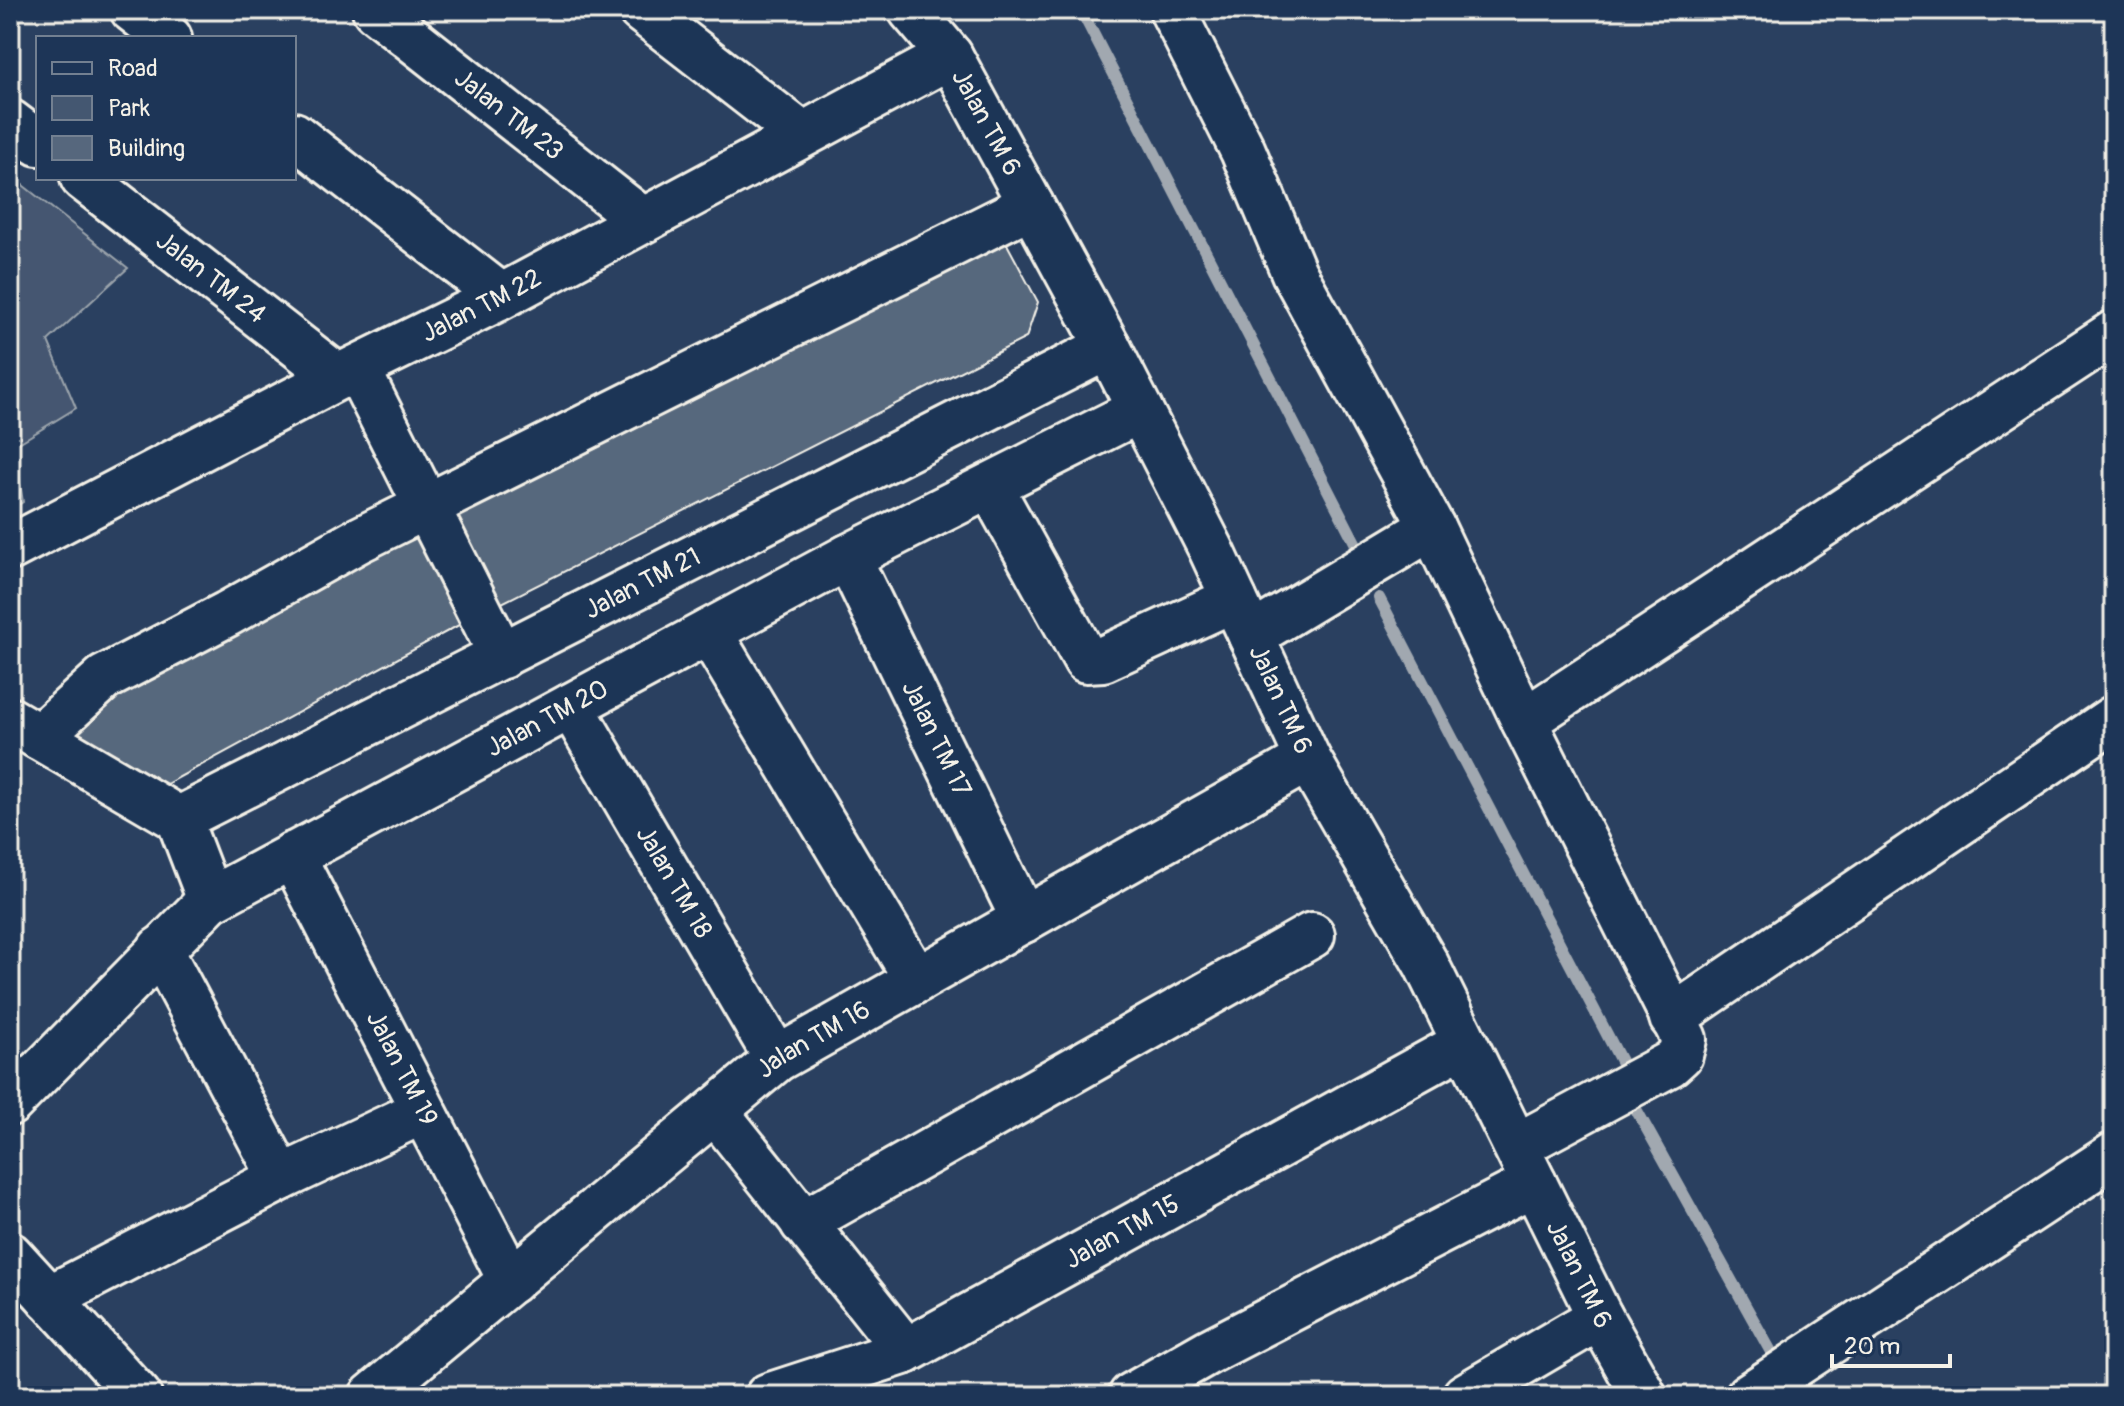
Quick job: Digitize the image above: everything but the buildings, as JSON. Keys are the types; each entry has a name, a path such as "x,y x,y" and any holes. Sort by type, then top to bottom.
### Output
{"street":[{"name":"Jalan TM 23","path":"375,10 641,219"},
{"path":"641,10 801,134"},
{"name":"Jalan TM 6","path":"911,10 950,56 1108,347 1243,618 1308,759 1426,964 1600,1317 1644,1396"},
{"path":"1131,1396 1525,1164 1670,1064 1680,1055 1684,1039 1524,721 1432,527 1294,273 1243,151 1172,10"},
{"name":"Jalan TM 22","path":"10,548 501,296 950,56"},
{"path":"10,122 36,142"},
{"path":"296,137 501,296"},
{"name":"Jalan TM 24","path":"86,180 348,372"},
{"path":"210,900 179,819 24,728 104,678 357,541 1031,205"},
{"path":"1524,721 2114,333"},
{"name":"Jalan TM 21","path":"179,819 1108,347"},
{"path":"348,372 427,506 502,656"},
{"name":"Jalan TM 20","path":"10,1103 210,900 848,557 1140,410"},
{"path":"990,486 1086,660 1103,659 1243,618 1432,527"},
{"name":"Jalan TM 17","path":"848,557 1024,920"},
{"path":"709,632 917,980"},
{"name":"Jalan TM 18","path":"571,706 777,1059"},
{"path":"1672,1018 2114,718"},
{"name":"Jalan TM 16","path":"372,1396 777,1059 1308,759"},
{"name":"Jalan TM 19","path":"292,855 511,1281"},
{"path":"803,1223 1312,935"},
{"path":"160,949 281,1178"},
{"name":"Jalan TM 15","path":"768,1396 906,1351 1465,1043"},
{"path":"49,1298 281,1178 423,1111"},
{"path":"715,1111 906,1351"},
{"path":"1748,1396 2114,1155"},
{"path":"10,1255 139,1396"},
{"path":"1465,1396 1600,1317"}],"green space":[{"path":"10,175 128,268 48,341 76,408 14,446 23,502 10,510"}],"waterway":[{"path":"1081,10 1362,556"},
{"path":"1379,598 1622,1063"},
{"path":"1637,1111 1770,1350"}]}
